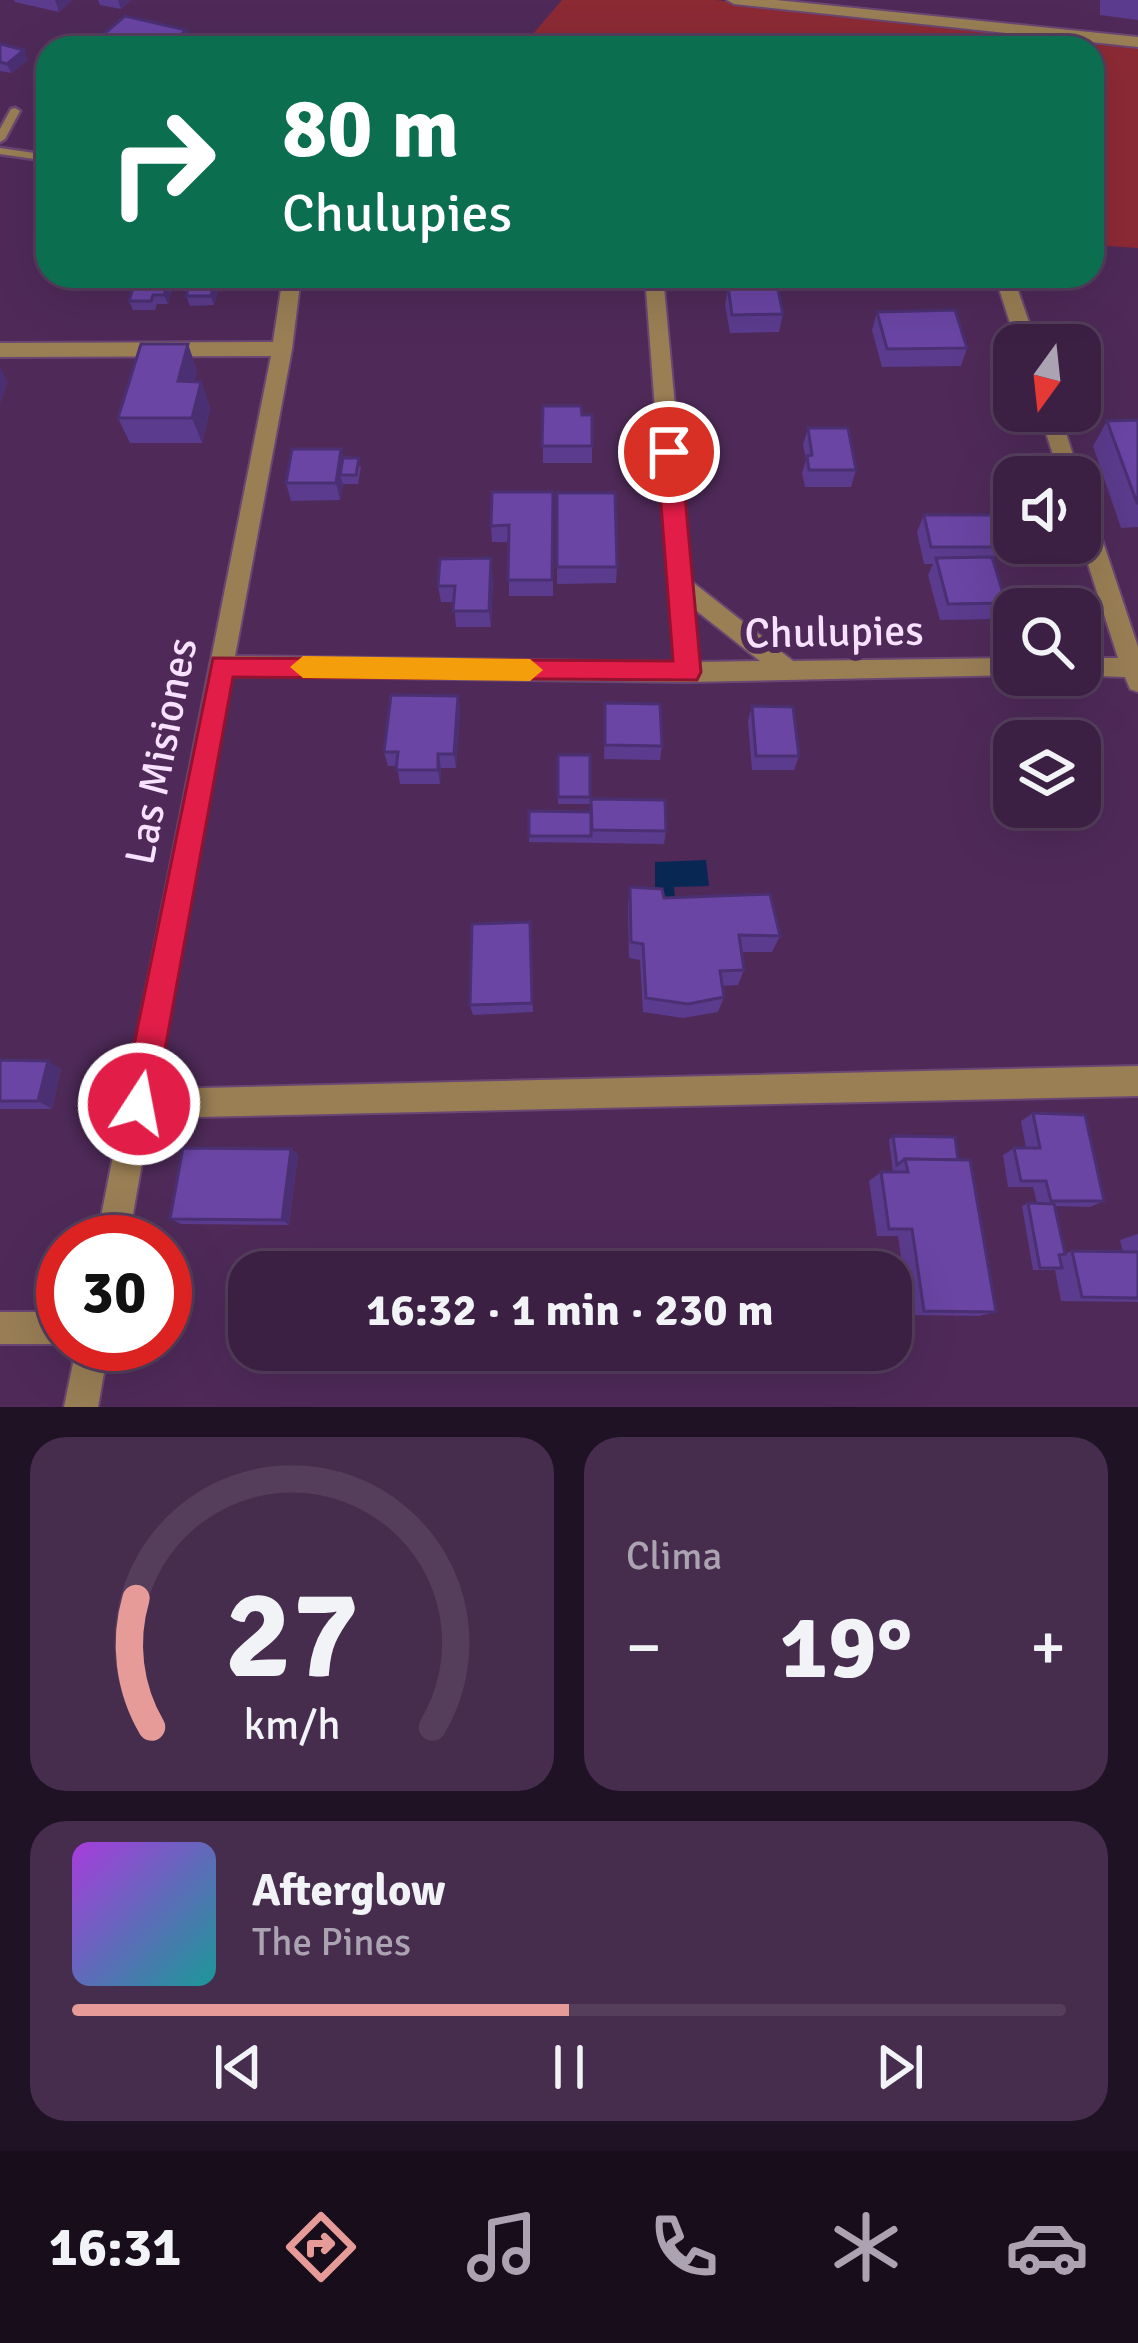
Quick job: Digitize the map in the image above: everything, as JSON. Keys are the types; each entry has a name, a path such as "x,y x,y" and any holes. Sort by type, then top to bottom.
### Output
{"street":[{"path":"734,0 1080,36"},
{"path":"1104,38 1138,42"},
{"name":"Las Misiones","path":"117,1215 290,288"},
{"path":"656,288 687,672"},
{"path":"1008,288 1020,324"},
{"path":"0,350 282,349"},
{"path":"1100,564 1136,672 1101,670"},
{"path":"680,585 789,671"},
{"name":"Chulupies","path":"222,666 687,672 993,668"},
{"path":"139,1104 1138,1081"},
{"path":"0,1328 36,1328"},
{"path":"81,1407 88,1371"}],"lane":[{"path":"0,139 15,111"},
{"path":"0,152 36,156"}],"shaded area":[{"path":"562,0 715,0 1061,36 531,36"},
{"path":"1104,40 1138,44 1138,248 1104,246"}],"water":[{"path":"706,860 709,886 674,887 675,900 655,899 655,862"}],"building":[{"path":"125,16 186,30 179,36 101,36"},
{"path":"0,44 24,50 7,64 0,62"},
{"path":"133,288 166,288 164,295 153,295 151,301 129,301"},
{"path":"188,288 213,288 211,296 186,296"},
{"path":"728,288 778,288 783,314 732,315"},
{"path":"955,310 967,348 887,349 877,312"},
{"path":"141,344 188,344 178,381 201,382 192,418 118,418"},
{"path":"543,406 581,406 582,415 592,415 592,446 542,446"},
{"path":"1138,420 1138,503 1137,503 1107,421"},
{"path":"808,428 848,428 856,470 809,470"},
{"path":"292,449 341,449 336,483 286,483"},
{"path":"343,458 359,458 356,475 340,475"},
{"path":"492,492 553,492 552,580 508,580 509,525 491,526"},
{"path":"557,493 615,493 617,567 557,567"},
{"path":"924,515 991,515 993,547 931,547"},
{"path":"992,557 1001,588 993,588 993,603 948,604 936,558"},
{"path":"491,558 489,611 453,611 455,586 438,586 440,559"},
{"path":"391,695 458,696 454,754 438,754 438,770 396,770 398,752 384,752"},
{"path":"605,703 660,704 662,746 605,745"},
{"path":"752,706 793,707 799,756 756,756"},
{"path":"558,755 590,755 590,797 558,797"},
{"path":"591,799 665,800 666,831 592,830"},
{"path":"529,811 591,812 591,836 529,836"},
{"path":"630,887 662,889 664,898 770,894 780,936 739,935 744,970 720,971 724,997 688,1004 646,998 643,944 631,942"},
{"path":"530,922 532,1003 470,1005 472,924"},
{"path":"0,1060 48,1061 38,1101 0,1101"},
{"path":"1033,1113 1085,1115 1104,1201 1051,1201 1046,1181 1021,1181 1014,1148 1040,1148"},
{"path":"893,1136 955,1137 958,1160 905,1159 897,1165"},
{"path":"183,1148 291,1149 282,1220 171,1215"},
{"path":"905,1159 970,1160 996,1312 924,1311 912,1229 889,1229 881,1172 908,1172"},
{"path":"1028,1203 1054,1204 1065,1254 1059,1255 1062,1268 1040,1268"},
{"path":"1072,1251 1138,1252 1138,1298 1082,1297"}],"slow traffic":[{"path":"303,667 530,670"}],"route":[{"path":"139,1104 222,666 687,672 669,452"}]}
